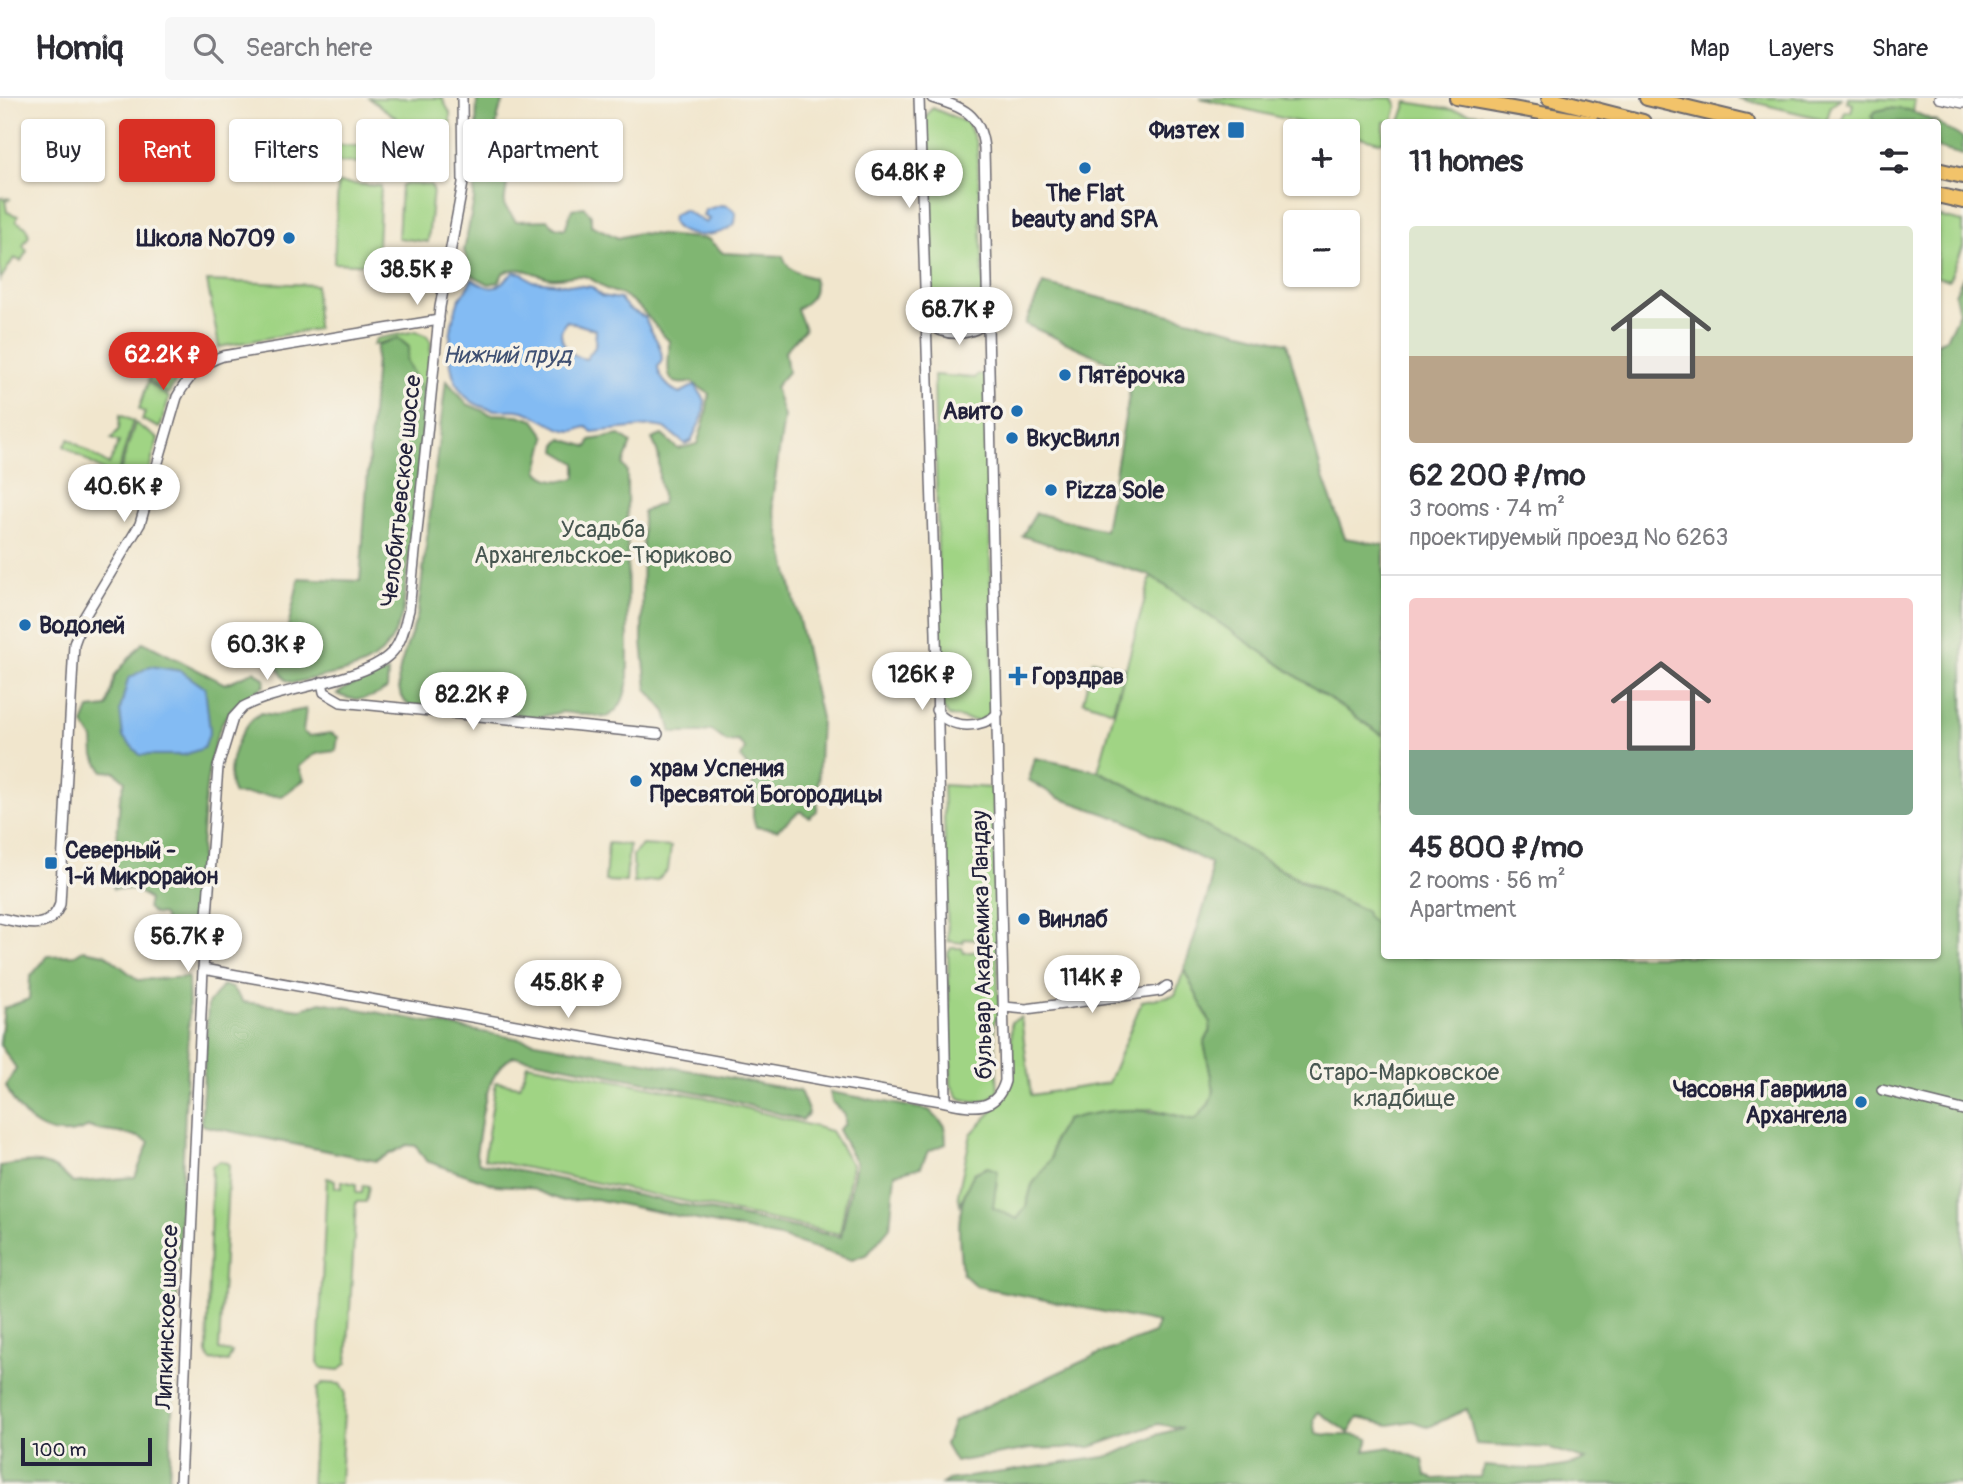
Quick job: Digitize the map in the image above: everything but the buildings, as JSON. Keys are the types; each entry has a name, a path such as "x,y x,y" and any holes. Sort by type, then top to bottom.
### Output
{"highway":[{"path":"1549,98 1631,119"},
{"path":"1647,98 1734,119"},
{"path":"1941,171 1963,176"},
{"path":"1941,196 1963,201"}],"main road":[{"path":"1455,98 1575,119"}],"street":[{"name":"бульвар Академика Ландау","path":"919,98 946,1101 980,1106 991,1104 1000,1097 1005,1081 985,170 981,125 973,115 932,98"},
{"path":"1939,98 1963,103"},
{"name":"Челобитьевское шоссе","path":"192,1193 203,969 218,767 233,718 253,701 353,673 385,658 397,645 403,630 409,610 439,320 463,183 461,99"},
{"path":"0,918 28,924 46,923 57,913 61,904 74,644 83,619 140,524 177,397 185,383 206,363 223,356 439,320"},
{"path":"927,322 942,332 971,332 990,320"},
{"path":"322,682 324,692 341,702 658,734"},
{"path":"936,710 948,720 973,726 988,723 998,713"},
{"path":"203,969 418,1010 946,1101"},
{"path":"1004,1007 1026,1009 1160,991 1167,986"},
{"path":"1882,1090 1963,1110"},
{"name":"Липкинское шоссе","path":"180,1484 192,1193"}],"green space":[{"path":"369,98 442,98 450,113 451,147 449,148 449,119 398,119"},
{"path":"477,98 506,98 498,119 476,119"},
{"path":"1200,98 1393,98 1397,106 1394,119 1381,119 1379,142 1360,137 1360,119 1286,119"},
{"path":"1737,98 1841,98 1831,105 1827,119"},
{"path":"1848,98 1915,100 1913,111 1871,116 1873,119 1843,119 1845,111 1851,112 1853,104 1847,102"},
{"path":"1407,102 1507,119 1401,119"},
{"path":"932,108 968,123 977,145 985,314 973,327 941,327 932,316 925,118"},
{"path":"1889,108 1909,110 1930,119 1873,119 1871,116 1876,111"},
{"path":"1941,125 1963,138 1963,155 1941,149"},
{"path":"342,145 356,146 356,163 342,162"},
{"path":"475,182 504,182 507,184 504,205 516,221 548,220 555,227 565,229 572,209 584,207 591,215 591,225 618,238 638,233 708,239 723,253 783,256 791,269 813,278 814,293 797,309 805,329 785,351 788,372 775,387 784,417 772,501 821,718 817,811 809,817 800,811 777,830 756,827 753,817 753,774 741,758 745,748 738,741 727,742 711,730 701,733 672,733 666,712 647,689 642,642 643,512 662,503 658,455 652,439 662,435 678,449 697,444 709,394 692,382 674,382 668,372 669,341 636,304 590,278 550,278 515,269 503,273 499,282 489,284 472,275 464,251 474,200"},
{"path":"338,183 381,186 377,265 334,263"},
{"path":"430,185 433,189 428,242 398,238 401,186"},
{"path":"0,197 11,199 5,200 7,212 18,216 16,221 27,228 29,236 23,246 27,251 21,261 14,258 0,280"},
{"path":"1941,217 1963,222 1963,247 1949,280 1941,278"},
{"name":"Старо-Марковское кладбище","path":"1963,276 1963,1484 942,1484 948,1480 1111,1456 1156,1435 1182,1428 1158,1424 1091,1447 1030,1449 955,1462 945,1445 954,1421 1094,1356 1154,1333 1158,1323 976,1286 962,1273 959,1234 961,1210 974,1173 988,1167 998,1171 993,1208 1017,1219 1026,1207 1032,1185 1051,1159 1054,1140 1066,1120 1099,1112 1130,1110 1195,1120 1209,1104 1214,1091 1204,1043 1210,1032 1210,1022 1184,970 1210,888 1210,863 1126,821 1059,798 1029,780 1035,758 1098,771 1172,807 1302,882 1366,911 1368,918 1381,926 1381,959 1941,959 1941,341 1946,339 1959,312 1955,294","holes":["1467,1409 1476,1444 1550,1448 1586,1460 1548,1468 1485,1466 1480,1477 1434,1479 1426,1476 1423,1460 1390,1447 1365,1451 1369,1439 1363,1437 1316,1433 1314,1419 1318,1412 1349,1433 1358,1418 1389,1425 1412,1421 1429,1427"]},
{"path":"207,281 316,285 317,329 219,347"},
{"path":"1043,284 1287,343 1322,474 1345,538 1381,544 1381,734 1151,576 1022,536 1036,513 1105,530 1133,373 1025,324"},
{"path":"416,331 427,336 431,342 427,397 412,376 398,338 373,345 376,339"},
{"path":"398,338 409,347 406,361 427,397 403,611 396,632 387,647 375,658 348,671 293,683 286,680 269,655 286,636 299,578 360,581 377,345"},
{"path":"191,343 199,358 183,369 168,394 148,380"},
{"path":"934,375 975,378 977,375 987,375 993,708 990,714 978,721 949,716 941,705"},
{"name":"Усадьба Архангельское-Тюриково","path":"446,380 467,404 490,414 518,415 534,420 546,437 538,470 550,479 561,481 576,477 576,463 556,451 557,444 562,439 588,447 590,440 620,435 631,443 623,465 627,471 628,681 619,707 606,717 562,712 540,717 410,706 402,697 399,675 418,612"},
{"path":"148,382 169,398 160,428 142,420 145,413 139,409"},
{"path":"120,415 133,421 116,479 64,446 69,439 109,465 119,442 111,439 119,429"},
{"path":"135,423 158,439 140,501 115,488"},
{"path":"1151,576 1381,734 1382,959 1241,1179 1366,911 1298,878 1098,771"},
{"path":"143,642 225,684 255,671 265,680 264,686 230,711 219,730 206,788 198,944 196,952 188,957 171,957 171,939 163,915 154,914 147,908 149,900 145,896 133,890 113,889 120,798 125,781 115,772 103,771 94,756 93,739 83,724 89,709 107,707 115,675"},
{"path":"1093,660 1124,668 1113,711 1083,701"},
{"path":"388,672 387,689 375,695 356,699 337,694 349,686"},
{"path":"306,709 303,732 309,736 331,733 338,737 336,751 309,758 299,767 304,780 282,796 234,794 231,785 231,762 246,727 261,713 276,715"},
{"path":"943,785 993,788 999,1015 994,1022 998,1092 989,1099 980,1101 959,1098 951,1085 948,953 951,948 962,948 964,953 978,951 979,940 964,939 963,943 948,941"},
{"path":"608,843 629,845 626,882 605,881"},
{"path":"642,845 671,847 668,870 657,880 634,883 633,855"},
{"path":"83,950 105,954 138,980 188,977 189,1016 169,1484 0,1484 0,1166 40,1163 56,1169 73,1183 135,1177 149,1142 135,1136 89,1127 62,1133 39,1127 20,1110 6,1086 16,1068 0,1045 4,1008 29,999 30,977 48,956 75,955"},
{"path":"1184,970 1210,1022 1210,1032 1204,1043 1214,1091 1209,1104 1195,1120 1152,1109 1110,1111 1066,1120 1054,1140 1051,1159 1032,1185 1026,1207 1017,1219 993,1208 992,1196 998,1183 987,1167 974,1173 960,1204 958,1194 971,1134 1005,1098 1007,1089 1013,1082 1011,1022 1021,1017 1031,1095 1108,1083 1142,1001 1175,995"},
{"path":"223,985 232,988 243,1002 301,1009 321,1002 800,1091 809,1113 802,1120 711,1095 514,1056 503,1064 489,1086 476,1154 479,1163 841,1237 856,1163 838,1130 845,1124 845,1115 832,1102 830,1092 929,1110 945,1126 946,1144 928,1151 921,1167 895,1174 890,1227 868,1254 852,1260 780,1237 595,1199 563,1201 527,1187 496,1185 426,1161 416,1146 407,1145 376,1161 205,1126 201,1124 208,1004"},
{"path":"527,1064 704,1097 831,1131 852,1165 840,1234 484,1159 496,1082 520,1086"},
{"path":"220,1161 229,1164 219,1350 232,1352 228,1362 210,1360 207,1353 212,1166"},
{"path":"327,1178 335,1180 335,1187 341,1188 342,1181 356,1184 356,1193 362,1193 363,1185 369,1186 366,1202 356,1202 347,1363 339,1370 321,1368 318,1363"},
{"path":"323,1383 340,1384 345,1392 340,1484 311,1484 317,1389"}],"water":[{"path":"721,205 736,212 735,223 721,232 693,235 677,228 672,222 673,215 684,210 706,223 709,219 703,216 705,210"},
{"name":"Нижний пруд","path":"514,272 522,273 532,281 592,287 601,296 620,299 629,309 645,317 660,348 662,360 658,367 663,379 680,393 695,385 705,400 703,416 691,441 685,444 665,428 652,426 592,432 587,427 574,431 565,430 523,411 484,407 465,396 457,385 450,358 451,328 458,302 472,279 491,288 499,285","holes":["567,321 596,330 595,347 586,359 569,350 562,339 561,333"]},
{"path":"150,666 181,671 205,688 210,731 204,748 184,755 140,755 123,737 120,710 128,679"}],"place":[{"name":"Физтех","path":"1236,130"},
{"name":"The Flat beauty and SPA","path":"1085,168"},
{"name":"Школа №709","path":"289,238"},
{"name":"Пятёрочка","path":"1065,375"},
{"name":"Авито","path":"1017,411"},
{"name":"ВкусВилл","path":"1012,438"},
{"name":"Pizza Sole","path":"1051,490"},
{"name":"Водолей","path":"25,625"},
{"name":"Горздрав","path":"1018,676"},
{"name":"храм Успения Пресвятой Богородицы","path":"636,781"},
{"name":"Северный - 1-й Микрорайон","path":"51,863"},
{"name":"Винлаб","path":"1024,919"},
{"name":"Часовня Гавриила Архангела","path":"1861,1102"}]}
